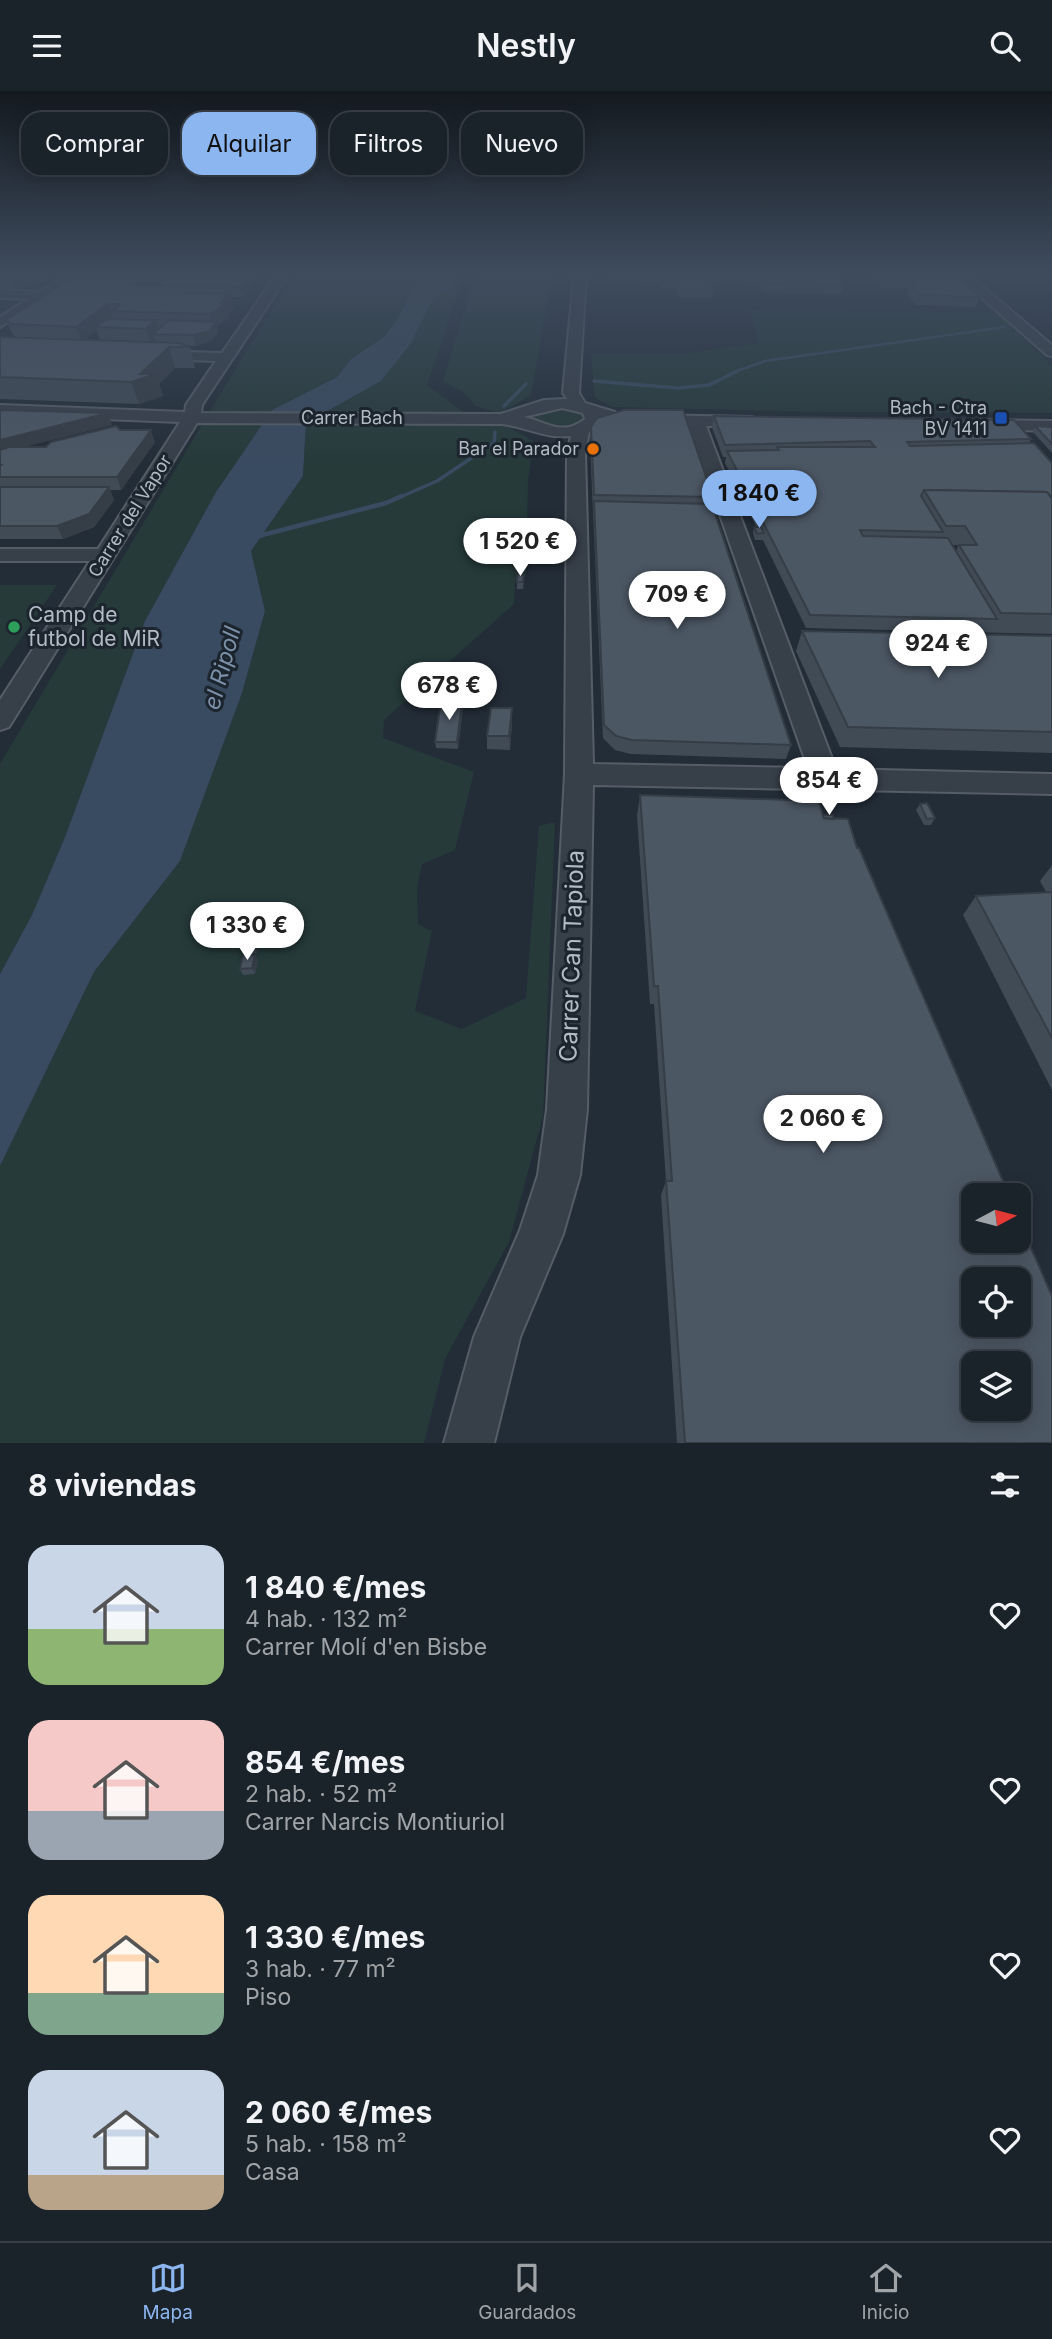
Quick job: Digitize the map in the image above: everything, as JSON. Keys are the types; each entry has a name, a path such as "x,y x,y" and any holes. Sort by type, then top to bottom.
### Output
{"street":[{"name":"Carrer del Vapor","path":"0,721 105,555 197,417 194,405 239,338"},
{"name":"Carrer Can Tapiola","path":"469,1443 497,1337 541,1234 559,1175 567,1109 579,774 576,452 586,418 571,393 575,338"},
{"path":"1036,338 1052,352"},
{"path":"139,354 226,357"},
{"path":"525,417 534,407 551,398 586,418 628,422 654,420"},
{"name":"Carrer Bach","path":"0,410 197,417 525,417 539,430 556,433"},
{"path":"576,452 556,433 586,418 775,422"},
{"path":"696,422 825,778"},
{"path":"959,425 1052,426"},
{"path":"1018,426 1035,445"},
{"path":"0,555 105,555"},
{"path":"774,643 802,643"},
{"path":"579,774 1052,785"}],"green space":[{"path":"255,338 380,338 351,359 337,377 272,410 216,492 145,621 65,837 32,915 0,974 0,764"},
{"path":"413,338 443,338 427,385 466,414 416,414 410,425 507,426 533,441 528,481 526,576 515,581 514,604 384,720 383,738 474,772 455,850 422,864 417,888 418,924 432,931 415,1011 462,1029 526,998 539,826 555,822 543,1116 509,1242 445,1359 424,1443 0,1443 0,1166 94,972 180,861 242,693 265,611 251,551 303,476 306,423 381,381"},
{"path":"456,338 541,338 531,395 500,413 476,406 463,392 443,381"},
{"path":"758,338 1023,338 1052,366 1052,413 613,407 595,398 591,354 684,354 759,343"},
{"path":"565,406 586,414 585,423 560,430 531,421 531,414"},
{"name":"Camp de futbol de MiR","path":"0,585 57,585 0,669"}],"water":[{"name":"el Ripoll","path":"382,338 413,338 381,381 306,423 303,476 251,551 265,611 242,693 180,861 94,972 0,1166 0,974 32,915 65,837 145,621 216,492 272,410 337,377 351,359"}],"building":[{"path":"0,338 178,343 190,347 169,347 140,374 156,374 131,382 0,377"},
{"path":"0,410 108,413 0,440"},
{"path":"624,410 683,410 713,497 594,495 591,427 597,418"},
{"path":"714,416 1014,420 1031,439 907,442 910,446 1034,443 1052,463 1052,498 1047,492 924,490 921,496 943,532 860,530 863,536 948,538 997,619 810,615 727,451 779,450 777,447 875,447 870,441 725,445"},
{"path":"116,426 120,430 151,430 117,477 0,477 0,450 9,447 46,447 51,442"},
{"path":"1035,426 1052,427 1052,444"},
{"path":"0,487 109,487 89,514 57,526 0,526"},
{"path":"924,490 1047,492 1052,499 1052,614 1001,613 959,545 977,545 965,526 946,526"},
{"path":"594,501 712,504 791,745 632,740 616,736 604,725"},
{"path":"754,527 761,527 764,533 757,534"},
{"path":"517,574 524,575 523,582 517,582"},
{"path":"802,631 1052,636 1052,732 848,727"},
{"path":"443,692 457,692 456,699 442,699"},
{"path":"441,701 462,702 457,742 435,742"},
{"path":"491,708 512,708 509,736 487,736"},
{"path":"640,795 819,801 824,818 848,819 857,848 1004,1183 961,1183 961,1253 1031,1253 1031,1248 1052,1296 1052,1443 685,1443 666,1181 672,1181 658,986 654,986"},
{"path":"927,803 935,818 927,819 920,804"},
{"path":"823,815 833,815 834,819 824,818"},
{"path":"1052,892 1052,1038 976,896"},
{"path":"253,910 265,910 263,918 268,918 267,927 259,929 254,947 244,948"},
{"path":"243,955 255,955 252,968 240,969"}],"waterway":[{"path":"731,373 765,361 927,338"},
{"path":"594,381 678,388 709,385 736,372"},
{"path":"504,406 526,384"},
{"path":"398,498 437,481 494,443 495,432"},
{"path":"255,537 386,503 402,496"}],"place":[{"name":"Bach - Ctra BV 1411","path":"1001,418"},
{"name":"Bar el Parador","path":"593,449"},
{"name":"Camp de futbol de MiR","path":"14,627"}]}
